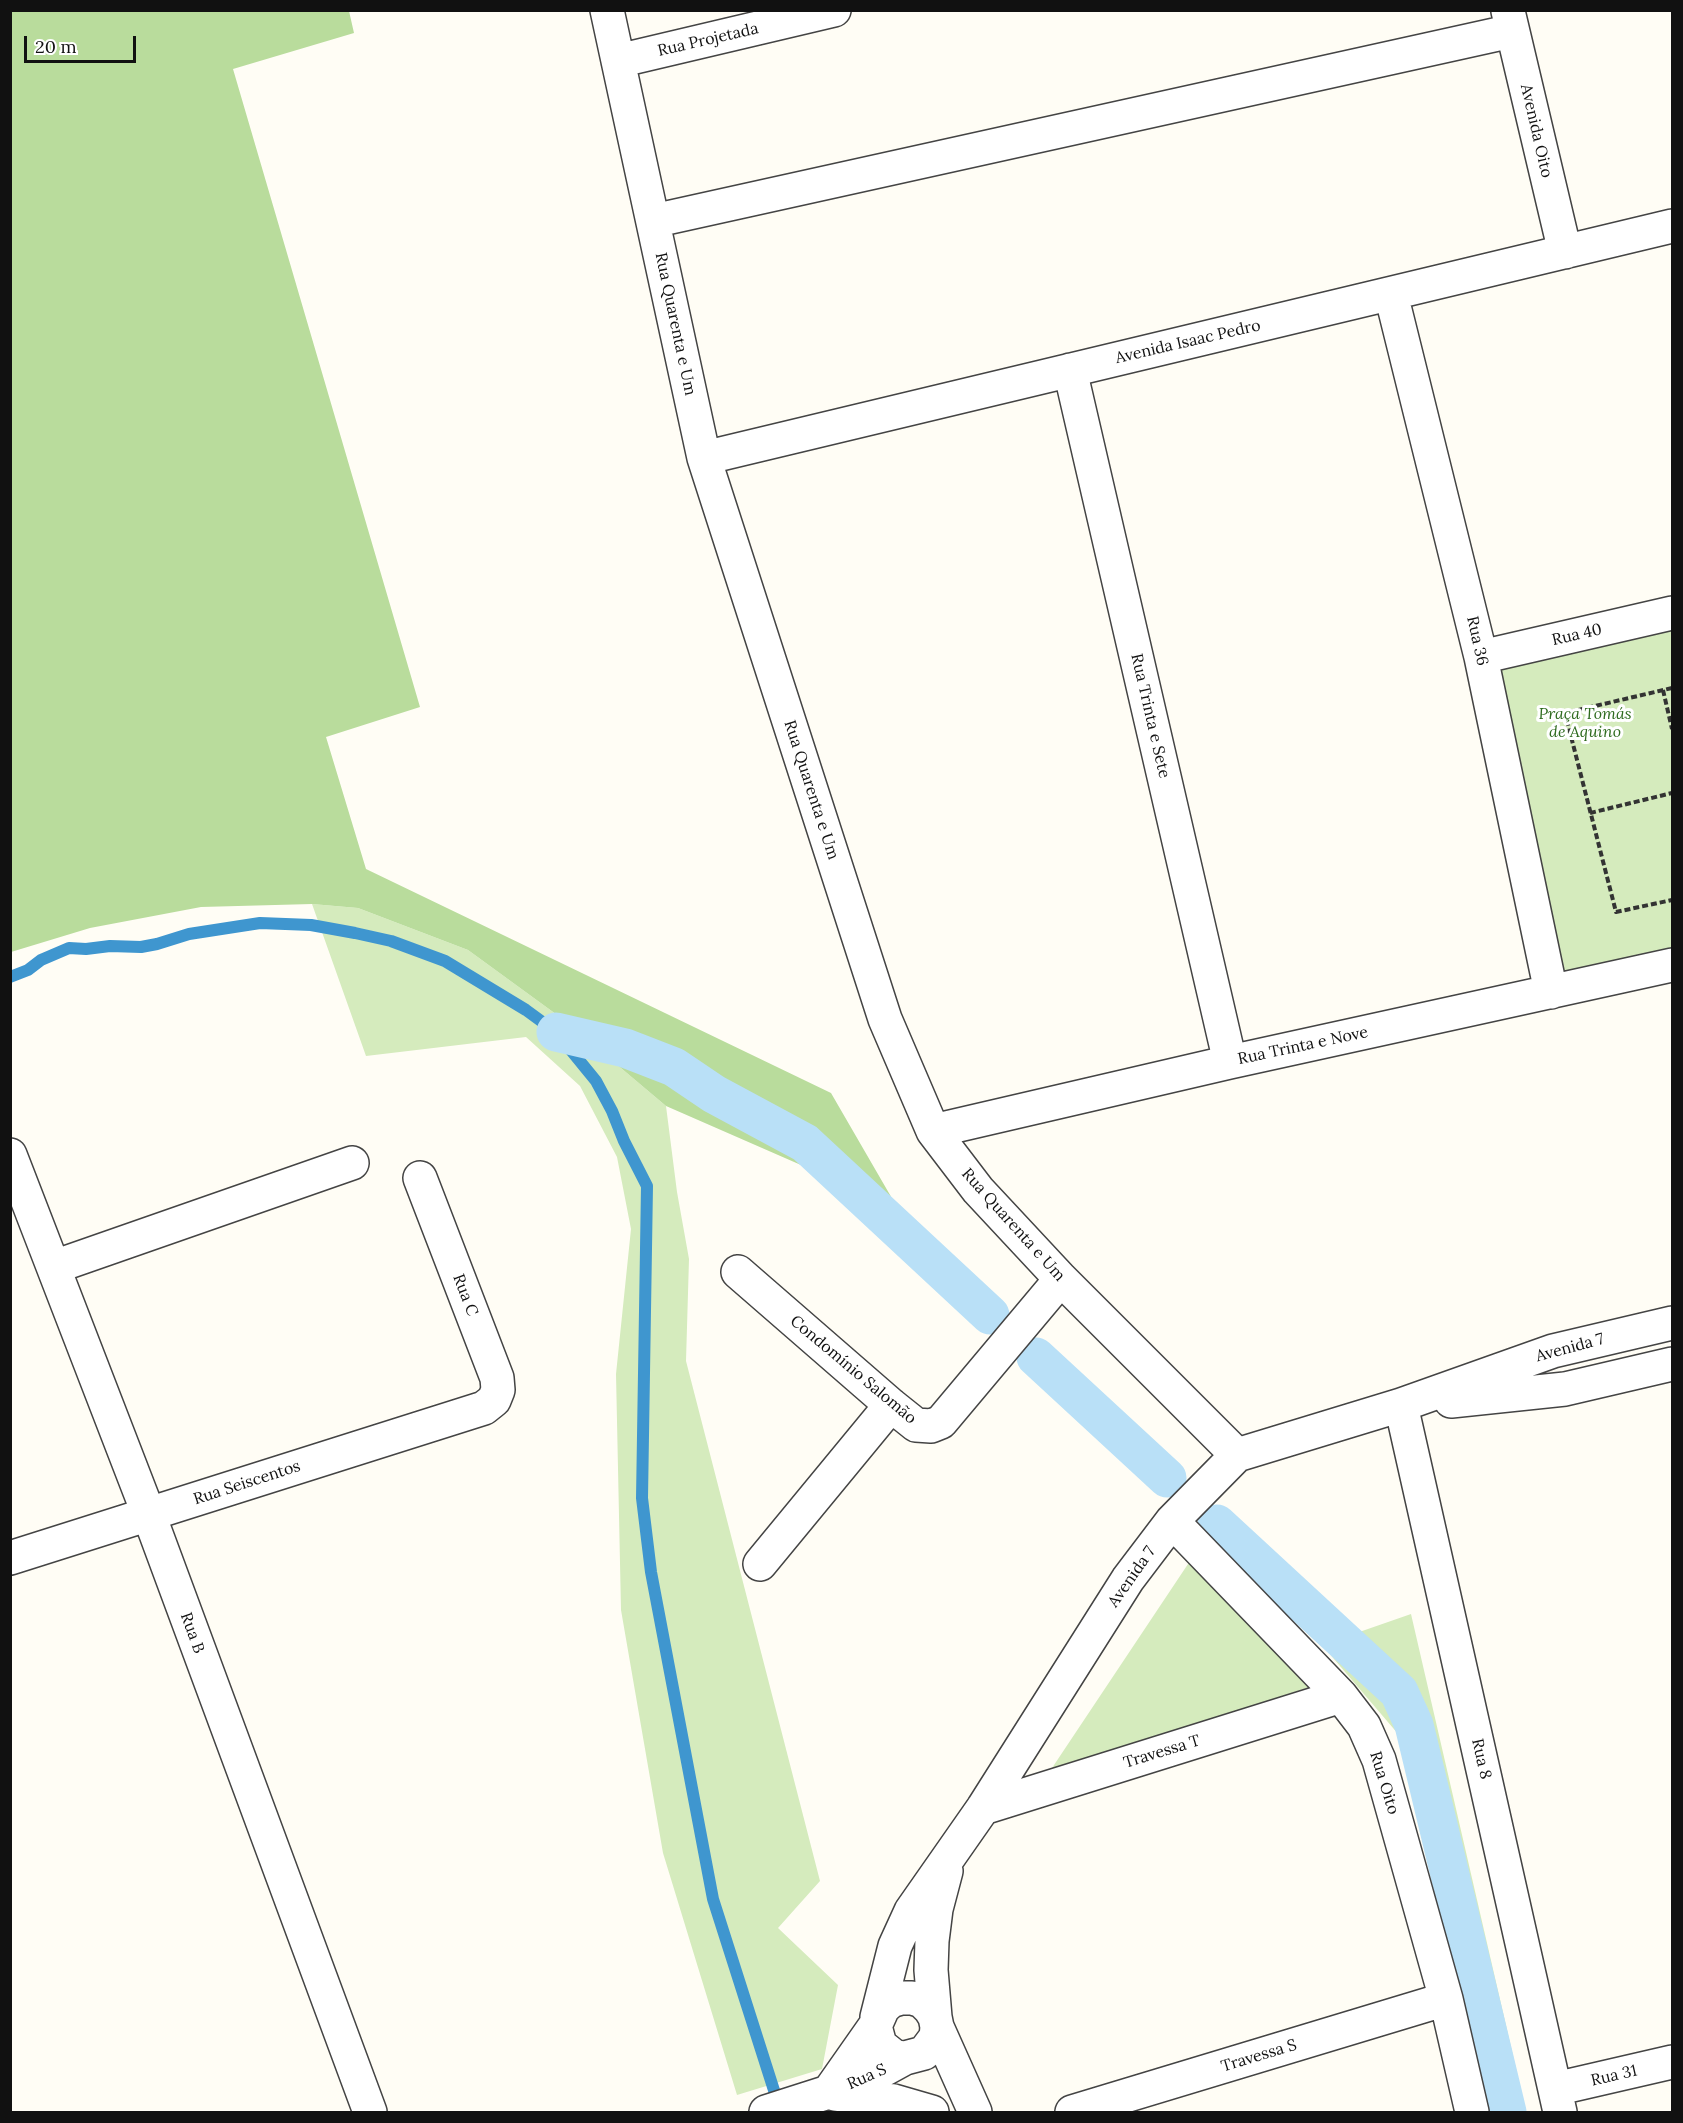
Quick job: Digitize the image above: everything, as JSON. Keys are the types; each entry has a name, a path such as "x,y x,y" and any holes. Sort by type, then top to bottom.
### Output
{"street":[{"name":"Rua Quarenta e Um","path":"607,10 704,458 885,1019 933,1131 978,1190 1061,1279 1237,1455"},
{"name":"Rua Projetada","path":"618,61 834,10"},
{"path":"653,221 1510,21"},
{"name":"Avenida Oito","path":"1510,21 1565,252"},
{"name":"Avenida Isaac Pedro","path":"704,458 1672,226"},
{"name":"Rua 36","path":"1391,294 1481,657 1551,992"},
{"name":"Rua Trinta e Sete","path":"1070,370 1230,1062"},
{"name":"Rua 40","path":"1481,657 1672,613"},
{"name":"Rua Trinta e Nove","path":"933,1131 1230,1062 1672,965"},
{"name":"Rua B","path":"10,1155 149,1515 369,2112"},
{"path":"54,1267 352,1163"},
{"name":"Rua C","path":"420,1178 497,1378 498,1390 494,1400 484,1408"},
{"name":"Condomínio Salomão","path":"738,1272 916,1425 931,1426 941,1422 1061,1279"},
{"name":"Avenida 7","path":"876,2021 895,1946 911,1911 983,1808 1128,1579 1172,1521 1237,1455 1401,1405 1553,1351 1672,1323"},
{"name":"Avenida 7","path":"1401,1405 1565,1389 1672,1364"},
{"path":"760,1564 891,1405"},
{"name":"Rua 8","path":"1401,1405 1557,2101"},
{"name":"Rua Seiscentos","path":"10,1558 484,1408"},
{"name":"Rua Oito","path":"1172,1521 1341,1696 1364,1726 1379,1760 1446,1999 1472,2112"},
{"name":"Travessa T","path":"983,1808 1341,1696"},
{"name":"Avenida 7","path":"936,2022 931,1970 932,1941 938,1901 950,1855"},
{"path":"936,2022 936,2037 924,2053 910,2058 896,2057 880,2045 876,2021 883,2008 891,2001 901,1998 922,2001 930,2008 975,2112"},
{"name":"Travessa S","path":"1072,2112 1446,1999"},
{"name":"Rua S","path":"818,2096 876,2021"},
{"path":"910,2058 964,2112"},
{"name":"Rua S","path":"766,2112 863,2081 910,2058"},
{"name":"Rua 31","path":"1557,2101 1672,2062"},
{"path":"818,2096 861,2095 894,2101 932,2112"}],"path":[{"path":"1672,688 1565,713 1616,912 1672,900"},
{"path":"1663,690 1672,729"},
{"path":"1590,813 1672,793"}],"green space":[{"path":"11,10 349,11 354,33 233,69 420,707 326,737 366,869 831,1093 897,1207 666,1106 564,1020 468,950 358,908 312,904 201,907 90,928 11,952"},
{"name":"Praça Tomás de Aquino","path":"1672,613 1672,965 1551,992 1481,657"},
{"path":"312,904 358,908 468,950 564,1020 666,1106 677,1192 689,1259 686,1361 820,1881 778,1928 838,1985 822,2069 737,2095 663,1853 621,1610 616,1374 631,1229 617,1157 580,1086 526,1037 366,1056"},
{"path":"1190,1561 1310,1687 1050,1771"},
{"path":"1411,1614 1526,2112 1493,2112 1399,1735 1322,1645"}],"waterway":[{"path":"10,977 69,948 141,947 189,934 260,923 311,925 391,941 445,961 526,1010 556,1032 596,1081 647,1186 642,1498 651,1572 713,1899 779,2106"},
{"path":"556,1032 625,1048 674,1067 714,1094 805,1143 990,1315"},
{"path":"1036,1357 1167,1478"},
{"path":"1217,1524 1399,1692 1414,1725 1507,2112"}]}
